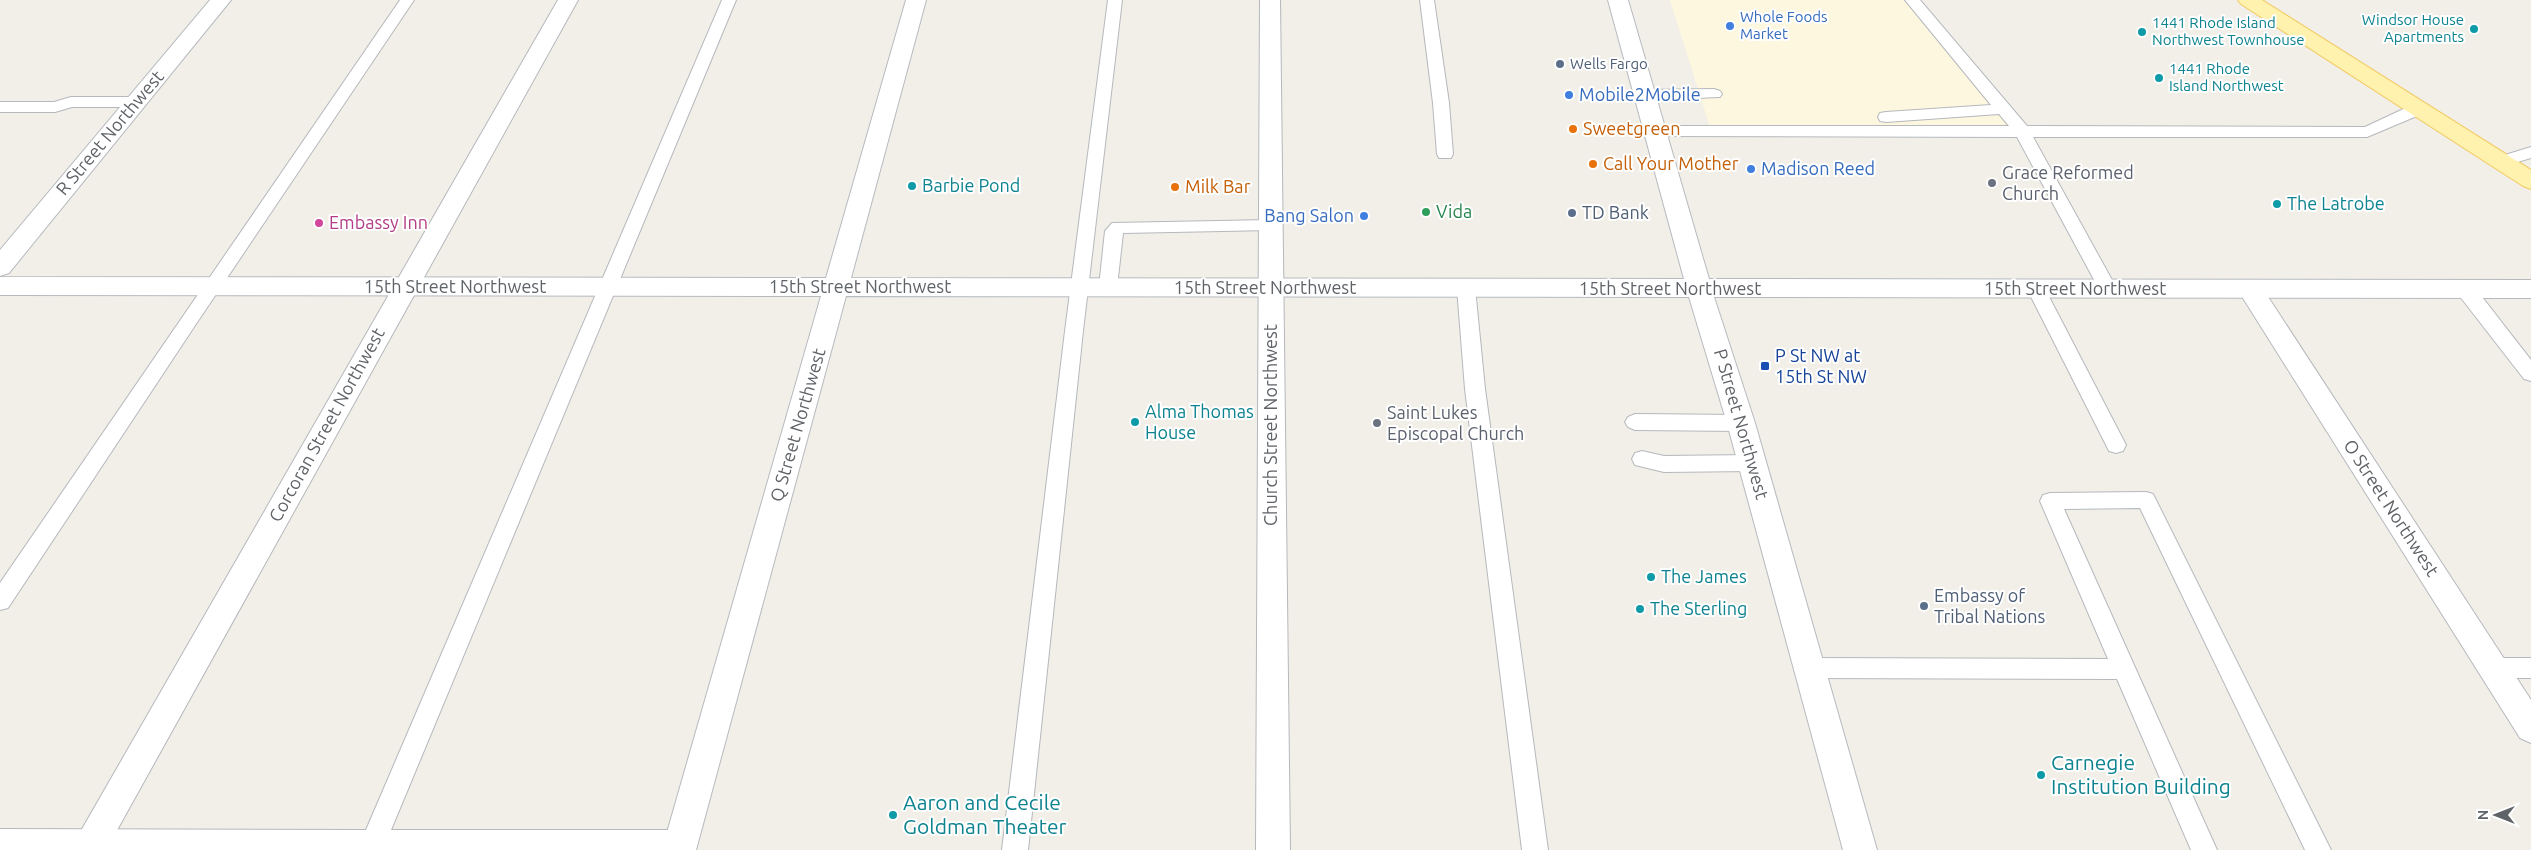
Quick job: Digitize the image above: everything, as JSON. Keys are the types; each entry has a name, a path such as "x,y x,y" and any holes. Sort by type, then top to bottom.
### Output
{"main road":[{"name":"R Street Northwest","path":"0,267 220,0"},
{"name":"Corcoran Street Northwest","path":"90,846 568,0"},
{"name":"Q Street Northwest","path":"680,846 916,0"},
{"name":"Church Street Northwest","path":"1270,0 1273,850"},
{"name":"P Street Northwest","path":"1618,0 1654,131 1741,423 1860,850"},
{"path":"2248,0 2531,181"},
{"name":"15th Street Northwest","path":"0,286 2531,289"},
{"name":"O Street Northwest","path":"2250,289 2531,728"}],"lane":[{"path":"0,601 212,286 408,0"},
{"path":"373,843 730,0"},
{"path":"1015,850 1079,287 1115,0"},
{"path":"1427,0 1441,103 1444,154"},
{"path":"1912,0 2022,131 2108,289"},
{"path":"1644,95 1714,94"},
{"path":"0,107 55,107 71,102 136,102"},
{"path":"1654,131 2367,132 2418,108"},
{"path":"1886,117 2003,109"},
{"path":"2501,162 2531,152"},
{"path":"1108,287 1114,230 1118,227 1270,226"},
{"path":"1466,288 1475,389 1535,850"},
{"path":"2036,289 2116,445"},
{"path":"2465,289 2531,374"},
{"path":"1635,422 1741,423"},
{"path":"1642,459 1664,464 1752,463"},
{"path":"2204,850 2050,501 2146,500 2318,850"},
{"path":"1810,668 2124,669"},
{"path":"2493,668 2531,668"},
{"path":"0,841 90,846 373,843 680,846"}],"shaded area":[{"path":"1670,0 1905,0 2010,126 1710,127"}],"place":[{"name":"Whole Foods Market","path":"1730,26"},
{"name":"Windsor House Apartments","path":"2474,29"},
{"name":"1441 Rhode Island Northwest Townhouse","path":"2142,32"},
{"name":"Wells Fargo","path":"1560,64"},
{"name":"1441 Rhode Island Northwest","path":"2159,78"},
{"name":"Mobile2Mobile","path":"1569,95"},
{"name":"Sweetgreen","path":"1573,129"},
{"name":"Call Your Mother","path":"1593,164"},
{"name":"Madison Reed","path":"1751,169"},
{"name":"Grace Reformed Church","path":"1992,183"},
{"name":"Barbie Pond","path":"912,186"},
{"name":"Milk Bar","path":"1175,187"},
{"name":"The Latrobe","path":"2277,204"},
{"name":"Vida","path":"1426,212"},
{"name":"TD Bank","path":"1572,213"},
{"name":"Bang Salon","path":"1364,216"},
{"name":"Embassy Inn","path":"319,223"},
{"name":"P St NW at 15th St NW","path":"1765,366"},
{"name":"Alma Thomas House","path":"1135,422"},
{"name":"Saint Lukes Episcopal Church","path":"1377,423"},
{"name":"The James","path":"1651,577"},
{"name":"Embassy of Tribal Nations","path":"1924,606"},
{"name":"The Sterling","path":"1640,609"},
{"name":"Carnegie Institution Building","path":"2041,775"},
{"name":"Aaron and Cecile Goldman Theater","path":"893,815"}]}
